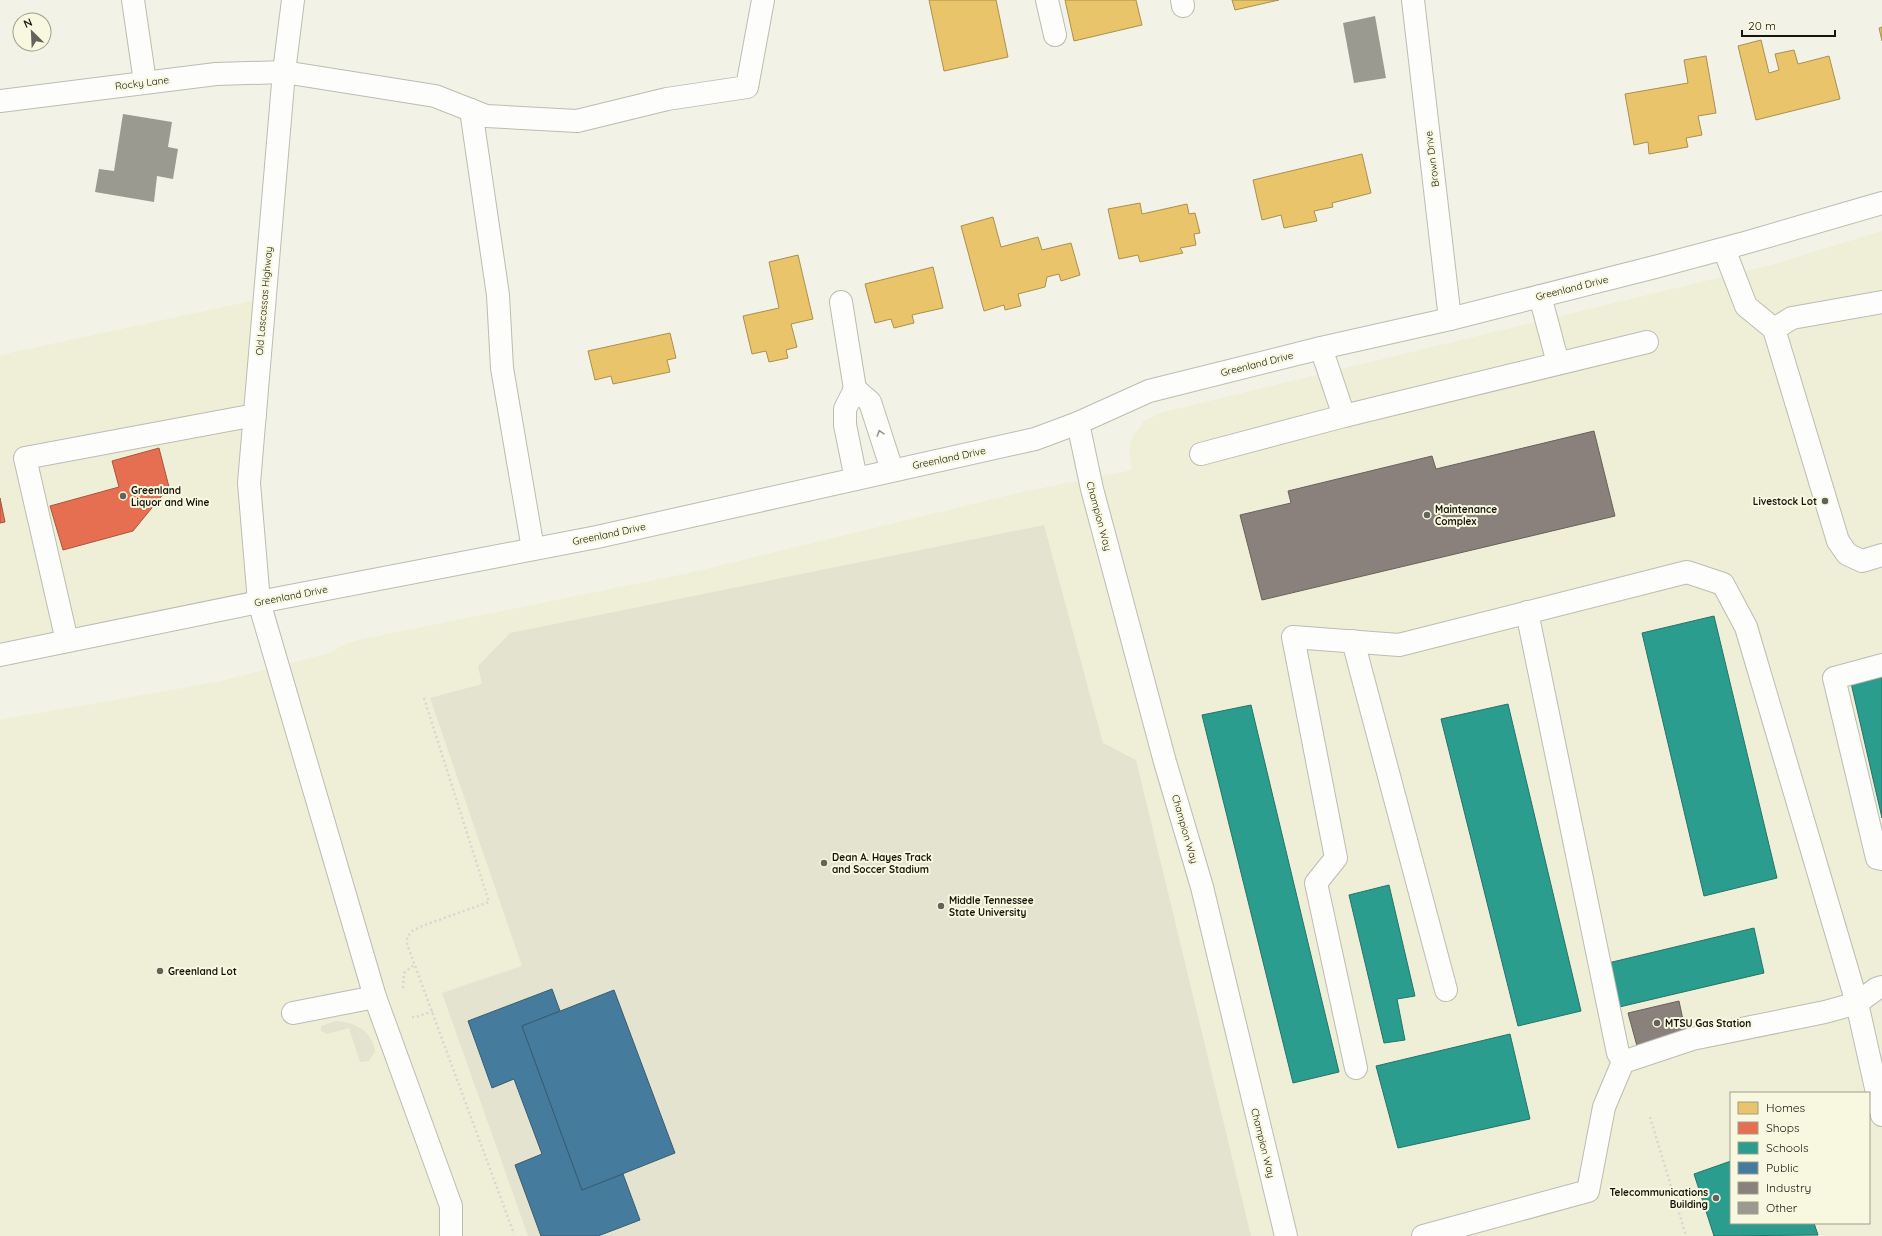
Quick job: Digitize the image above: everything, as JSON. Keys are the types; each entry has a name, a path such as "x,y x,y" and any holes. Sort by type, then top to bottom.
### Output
{"street":[{"path":"133,0 145,82"},
{"name":"Old Lascassas Highway","path":"293,0 284,72 250,484 259,602 375,997 451,1206 451,1236"},
{"name":"Rocky Lane","path":"0,101 216,74 284,72 435,96 486,116 577,121 667,100 747,87 762,0"},
{"path":"1047,0 1054,35"},
{"name":"Brown Drive","path":"1413,0 1450,318"},
{"path":"471,110 498,296 502,368 533,549"},
{"name":"Greenland Drive","path":"0,655 259,602 596,537 1035,439 1078,423 1149,391 1540,296 1724,249 1882,204"},
{"path":"1724,249 1746,306 1774,330 1838,540 1847,554 1862,561 1882,555"},
{"path":"1540,296 1558,363"},
{"path":"841,302 855,389 845,409 845,417 856,479"},
{"path":"1774,330 1792,318 1882,302"},
{"path":"1201,454 1344,416 1647,342"},
{"path":"1321,348 1344,416"},
{"path":"855,389 870,402 892,470"},
{"path":"67,641 25,458 255,415"},
{"name":"Champion Way","path":"1078,423 1094,497 1163,755 1205,902 1286,1236"},
{"path":"1356,1068 1316,882 1336,858 1293,637 1399,645 1687,572 1723,584 1746,626 1857,1003 1882,1115"},
{"path":"1423,1236 1588,1191 1604,1107 1622,1062 1618,1053 1528,612"},
{"path":"1353,641 1446,990"},
{"path":"1882,666 1834,678 1877,858 1882,859"},
{"path":"1622,1062 1692,1038 1818,1013 1857,1003 1876,989 1882,987"},
{"path":"293,1013 375,997"}],"path":[{"path":"424,698 489,902 412,931 407,937 407,944 433,1011 514,1234"},
{"path":"402,993 404,974 415,964"},
{"path":"408,1012 412,1017 416,1017 433,1011"},
{"path":"1650,1117 1686,1236"}],"shaded area":[{"name":"Middle Tennessee State University","path":"1882,231 1882,1236 0,1236 0,720 217,682 329,653 345,644 358,640 689,573 1022,492 1132,470 1129,453 1132,438 1144,421 1160,413 1771,265"},
{"path":"265,298 257,388 259,602 0,655 0,355"},
{"name":"Dean A. Hayes Track and Soccer Stadium","path":"1044,525 1103,743 1136,760 1251,1236 528,1236 442,993 522,966 430,698 482,684 478,666 510,633"},
{"path":"336,1021 350,1023 362,1029 366,1033 373,1044 375,1051 369,1061 360,1062 349,1028 327,1034 321,1031 321,1026"}],"building: Homes":[{"path":"929,0 996,0 1008,57 944,71"},
{"path":"1065,0 1136,0 1142,25 1074,41"},
{"path":"1232,0 1279,0 1235,10"},
{"path":"1882,27 1882,41 1879,28"},
{"path":"1761,40 1769,73 1779,70 1775,54 1794,50 1798,64 1829,56 1840,99 1756,120 1738,46"},
{"path":"1706,56 1716,113 1698,116 1702,135 1686,138 1688,147 1649,154 1648,142 1634,145 1625,94 1688,83 1684,60"},
{"path":"1362,154 1371,193 1332,203 1333,207 1314,211 1317,221 1284,228 1281,215 1262,220 1253,180"},
{"path":"1140,203 1142,214 1187,204 1189,214 1195,213 1200,233 1194,234 1196,245 1180,248 1183,253 1140,262 1138,255 1119,259 1108,209"},
{"path":"993,217 1001,247 1038,237 1042,250 1071,243 1080,275 1061,281 1059,274 1047,277 1045,287 1018,294 1021,306 1005,310 1004,305 984,311 961,226"},
{"path":"798,255 813,319 791,324 797,347 786,350 788,358 769,362 766,351 752,354 743,316 779,308 769,262"},
{"path":"933,267 943,308 912,315 914,323 894,328 891,319 875,323 865,284"},
{"path":"670,333 676,358 667,360 670,372 613,384 611,376 595,380 588,351"}],"building: Shops":[{"name":"Greenland Liquor and Wine","path":"159,448 169,487 133,531 63,550 50,506 119,487 112,461"},
{"path":"0,498 5,522 0,523"}],"building: Schools":[{"path":"1714,616 1777,878 1704,896 1642,633"},
{"path":"1882,675 1882,818 1851,683"},
{"path":"1508,704 1581,1011 1518,1026 1441,719"},
{"path":"1251,705 1339,1072 1293,1083 1202,715"},
{"path":"1389,885 1415,996 1397,999 1405,1040 1384,1043 1349,895"},
{"path":"1754,928 1764,973 1615,1008 1604,964"},
{"path":"1510,1034 1530,1119 1398,1148 1376,1066"},
{"name":"Telecommunications Building","path":"1730,1161 1730,1224 1814,1224 1818,1235 1714,1236 1694,1174"}],"building: Public":[{"path":"552,989 560,1011 522,1026 582,1190 623,1174 640,1220 598,1236 541,1236 515,1165 542,1154 514,1079 492,1088 468,1021"},
{"path":"614,990 675,1153 582,1190 522,1026"}],"building: Industry":[{"name":"Maintenance Complex","path":"1594,431 1615,516 1262,600 1240,515 1291,503 1288,491 1432,456 1436,469"},
{"name":"MTSU Gas Station","path":"1679,1001 1686,1034 1637,1046 1628,1013"}],"building: Other":[{"path":"1375,16 1386,78 1354,83 1343,23"},
{"path":"123,114 172,122 168,147 178,149 173,179 157,176 154,202 95,192 99,169 114,171"}],"place":[{"name":"Greenland Liquor and Wine","path":"123,496"},
{"name":"Livestock Lot","path":"1825,501"},
{"name":"Maintenance Complex","path":"1427,515"},
{"name":"Dean A. Hayes Track and Soccer Stadium","path":"824,863"},
{"name":"Middle Tennessee State University","path":"941,906"},
{"name":"Greenland Lot","path":"160,971"},
{"name":"MTSU Gas Station","path":"1657,1023"},
{"name":"Telecommunications Building","path":"1716,1198"}]}
